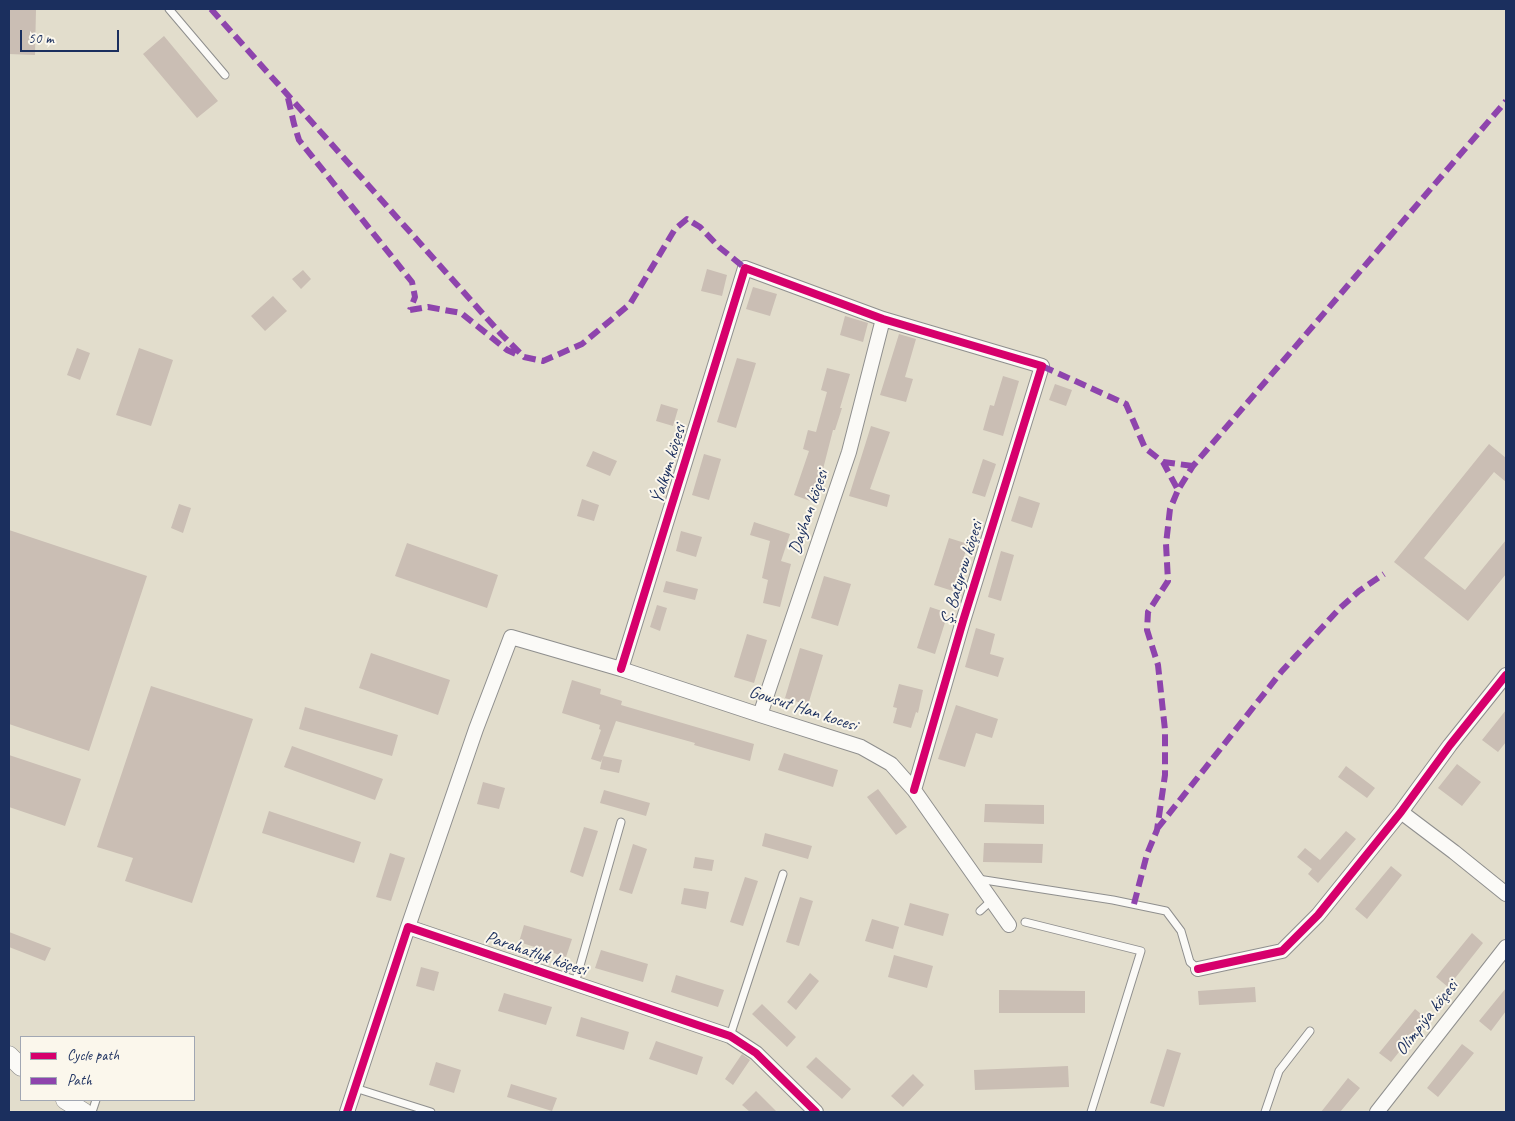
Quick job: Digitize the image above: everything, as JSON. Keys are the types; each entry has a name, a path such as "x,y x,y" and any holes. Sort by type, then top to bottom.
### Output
{"street":[{"name":"Ýalkym köçesi","path":"622,669 745,268 883,319"},
{"name":"Ş. Batyrow köçesi","path":"883,319 1042,366 963,621 914,790"},
{"name":"Daýhan köçesi","path":"760,715 849,452 883,319"},
{"name":"Gowsut Han kocesi","path":"408,927 476,729 511,636 622,669 861,747 891,764 914,790 1008,925"},
{"path":"1198,969 1282,951 1318,915 1401,812 1450,745 1506,675"},
{"path":"1401,812 1506,894"},
{"name":"Parahatlyk köçesi","path":"408,927 730,1036 756,1053 816,1112"},
{"path":"347,1112 408,927"},
{"name":"Olimpiýa köçesi","path":"1376,1112 1506,947"},
{"path":"9,1055 20,1066"},
{"path":"67,1101 84,1112"}],"lane":[{"path":"169,9 225,75"},
{"path":"575,983 621,822"},
{"path":"730,1036 783,874"},
{"path":"977,879 1104,898 1166,911 1181,931 1190,962 1198,969"},
{"path":"980,911 992,900"},
{"path":"1025,922 1141,951 1091,1112"},
{"path":"1265,1112 1278,1071 1310,1031"},
{"path":"355,1088 431,1112"}],"building":[{"path":"9,9 36,9 35,55 9,54"},
{"path":"164,36 218,101 197,118 143,54"},
{"path":"707,269 727,275 722,296 701,291"},
{"path":"303,270 311,279 301,289 292,279"},
{"path":"753,287 777,294 770,316 746,309"},
{"path":"273,296 287,311 265,331 251,316"},
{"path":"845,316 868,323 863,342 840,335"},
{"path":"899,334 916,339 905,377 913,379 906,402 880,395"},
{"path":"77,348 90,353 80,380 67,375"},
{"path":"139,348 173,360 151,426 116,415"},
{"path":"737,358 756,363 736,428 717,422"},
{"path":"827,368 850,374 840,408 842,408 835,430 833,430 813,502 794,495 809,451 803,449 808,430 816,432 827,392 821,390"},
{"path":"1003,376 1019,381 1003,436 983,430 990,405 994,406"},
{"path":"1055,384 1072,390 1066,406 1049,400"},
{"path":"661,404 678,409 673,426 656,421"},
{"path":"871,426 890,432 870,489 890,495 887,507 849,496"},
{"path":"1489,444 1506,458 1506,482 1494,472 1424,558 1465,590 1506,540 1506,574 1468,621 1394,562"},
{"path":"593,451 617,461 610,476 586,466"},
{"path":"704,454 721,459 709,500 692,495"},
{"path":"983,459 996,464 985,497 972,493"},
{"path":"1019,496 1040,503 1032,528 1011,521"},
{"path":"582,499 599,505 594,521 577,516"},
{"path":"179,504 191,508 183,533 171,528"},
{"path":"754,522 790,534 781,561 791,564 780,607 763,603 768,580 762,578 770,541 750,535"},
{"path":"9,530 147,576 89,751 9,724"},
{"path":"681,531 702,537 696,557 676,551"},
{"path":"949,538 968,544 953,591 934,585"},
{"path":"407,543 498,575 487,608 395,576"},
{"path":"1001,551 1014,555 1001,601 988,597"},
{"path":"824,576 851,584 838,626 811,618"},
{"path":"666,581 698,589 695,600 663,592"},
{"path":"657,605 667,608 660,631 650,627"},
{"path":"930,607 948,613 935,654 917,648"},
{"path":"976,628 995,634 990,654 1004,658 998,677 965,667"},
{"path":"747,634 767,640 754,683 734,677"},
{"path":"800,648 823,655 808,705 785,698"},
{"path":"371,653 450,680 438,715 359,688"},
{"path":"572,680 601,689 600,694 622,701 621,705 754,744 750,761 694,745 695,743 616,721 601,762 591,759 601,730 599,729 600,725 562,713"},
{"path":"899,684 923,690 918,713 916,712 911,728 893,723 897,708 893,707"},
{"path":"151,686 253,719 192,903 125,881 133,858 97,847"},
{"path":"956,705 998,719 992,738 976,733 965,767 938,759"},
{"path":"305,707 398,735 392,756 299,729"},
{"path":"1506,710 1506,742 1498,752 1482,740"},
{"path":"292,746 383,779 375,800 284,767"},
{"path":"784,753 838,770 833,787 778,770"},
{"path":"9,755 81,779 65,826 9,807"},
{"path":"603,756 622,760 619,773 600,769"},
{"path":"1457,764 1481,782 1462,806 1438,788"},
{"path":"1346,766 1375,788 1367,798 1338,777"},
{"path":"483,782 505,788 499,809 477,804"},
{"path":"878,789 907,827 896,835 867,797"},
{"path":"604,790 650,803 646,816 600,803"},
{"path":"985,804 1044,805 1044,824 984,822"},
{"path":"269,811 361,842 354,863 262,833"},
{"path":"584,827 598,831 583,877 570,872"},
{"path":"1346,831 1356,839 1318,883 1308,874 1312,869 1297,857 1305,848 1320,860"},
{"path":"765,833 812,846 808,859 762,846"},
{"path":"984,843 1043,844 1042,863 983,862"},
{"path":"633,844 647,849 632,894 619,890"},
{"path":"390,853 405,858 391,901 376,897"},
{"path":"695,857 714,860 712,871 693,868"},
{"path":"1391,866 1402,875 1367,919 1355,909"},
{"path":"745,877 758,881 743,926 730,922"},
{"path":"684,888 709,892 706,909 681,904"},
{"path":"800,897 813,901 799,946 786,942"},
{"path":"910,903 949,914 943,936 904,925"},
{"path":"872,919 899,927 893,949 865,941"},
{"path":"524,925 572,939 566,957 519,942"},
{"path":"9,932 51,948 45,961 9,947"},
{"path":"1472,933 1483,943 1448,987 1436,977"},
{"path":"601,950 648,964 643,982 595,968"},
{"path":"894,955 933,966 927,988 888,977"},
{"path":"421,967 439,972 434,991 416,986"},
{"path":"810,973 819,981 796,1010 787,1002"},
{"path":"676,975 724,990 718,1007 671,992"},
{"path":"1255,987 1256,1002 1199,1005 1198,991"},
{"path":"1506,988 1506,1011 1491,1031 1479,1021"},
{"path":"999,990 1085,991 1085,1013 999,1013"},
{"path":"504,993 552,1007 546,1025 498,1011"},
{"path":"762,1004 796,1037 787,1047 752,1014"},
{"path":"1415,1009 1426,1018 1391,1062 1379,1053"},
{"path":"581,1017 629,1032 624,1050 576,1036"},
{"path":"656,1041 703,1057 697,1075 649,1059"},
{"path":"1462,1044 1474,1053 1438,1097 1427,1088"},
{"path":"1167,1049 1181,1053 1164,1107 1150,1103"},
{"path":"742,1054 750,1060 733,1085 725,1079"},
{"path":"816,1057 851,1089 842,1099 806,1067"},
{"path":"436,1062 461,1070 454,1093 429,1085"},
{"path":"1068,1066 1069,1087 975,1090 974,1070"},
{"path":"913,1074 924,1085 903,1107 891,1096"},
{"path":"1348,1078 1360,1088 1340,1112 1321,1112"},
{"path":"511,1084 557,1098 552,1111 507,1097"},
{"path":"756,1091 777,1112 750,1112 742,1105"}],"marked path":[{"path":"211,9 501,334 524,357 543,361 582,344 630,304 675,229 687,219 700,227 719,247 745,268"},
{"path":"288,98 299,140 412,282 415,297 410,310"},
{"path":"1042,366 1126,404 1145,448 1163,462 1178,490 1193,466 1506,101"},
{"path":"410,310 428,307 461,313 507,350 520,356"},
{"path":"1163,462 1193,466"},
{"path":"1134,904 1147,854 1157,830 1165,775 1165,730 1158,665 1147,630 1148,612 1168,581 1166,544 1170,509 1178,490"},
{"path":"1157,829 1282,671 1340,608 1359,591 1384,574"}],"cycle path":[{"path":"621,669 745,268 883,319 1042,366 963,621 914,790"},
{"path":"1198,969 1282,951 1318,915 1401,812 1450,745 1506,675"},
{"path":"347,1112 408,927 730,1036 756,1053 816,1112"}]}
